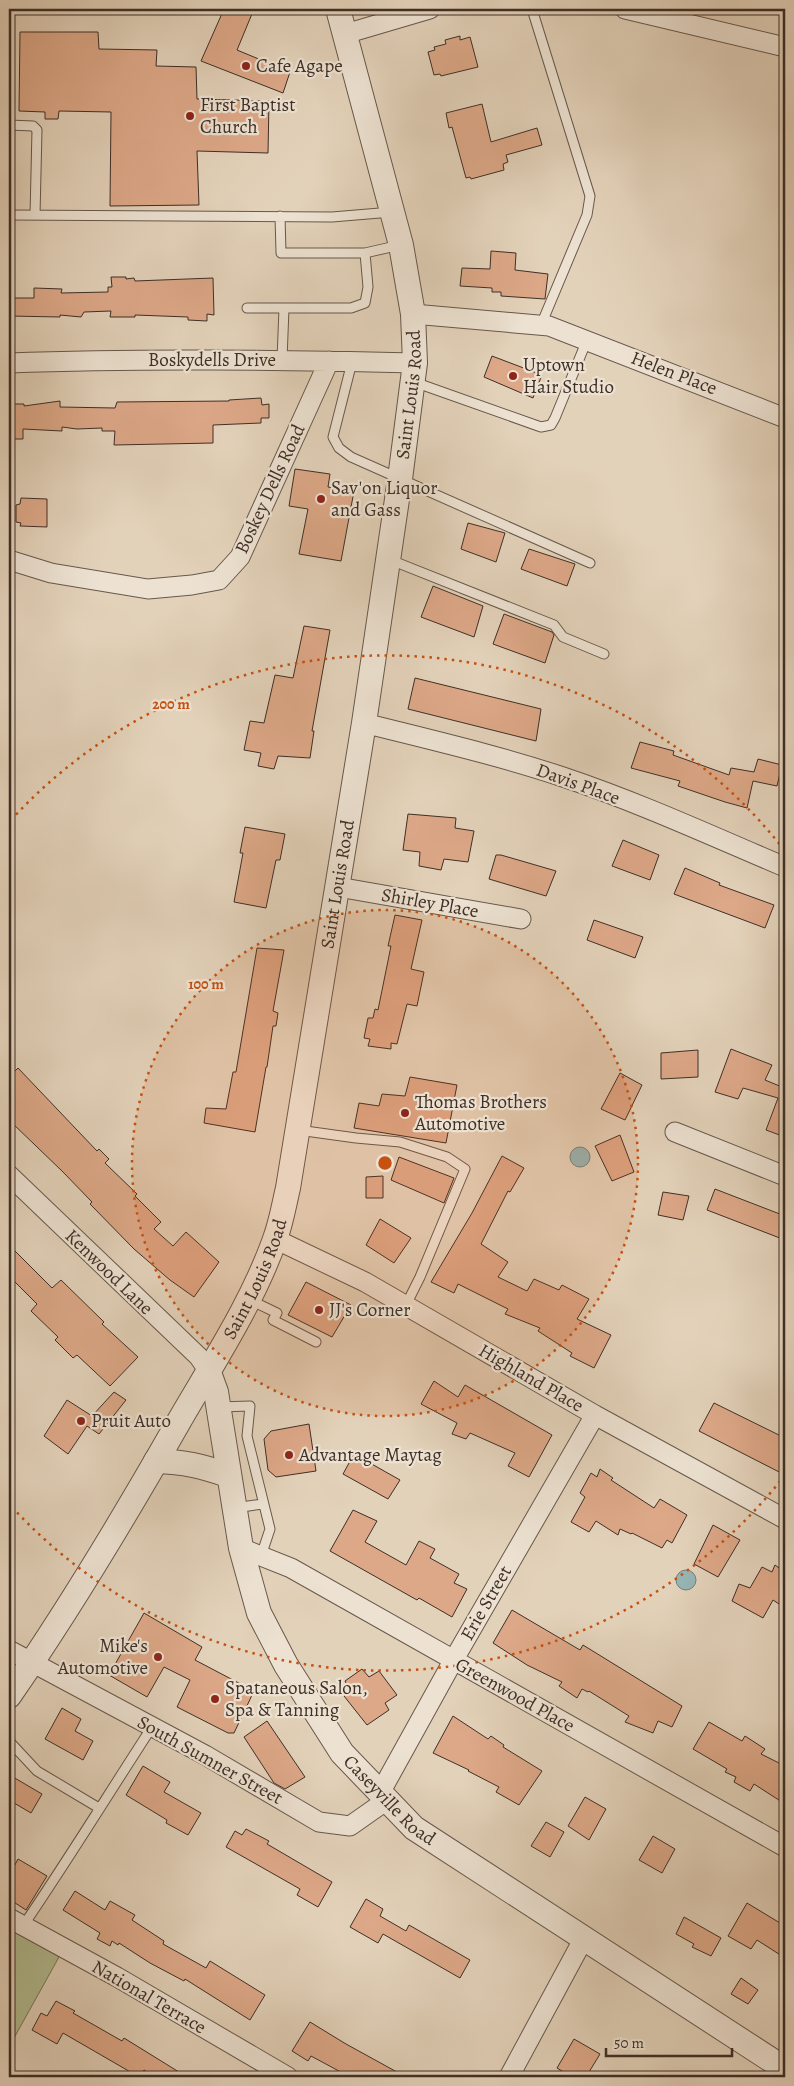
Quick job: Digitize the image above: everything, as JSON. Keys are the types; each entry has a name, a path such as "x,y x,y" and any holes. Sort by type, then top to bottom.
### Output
{"street":[{"name":"Saint Louis Road","path":"9,1696 32,1663 126,1513 248,1299 275,1239 288,1188 364,723 414,372 413,314 401,245 338,9"},
{"path":"345,34 430,9"},
{"path":"624,9 785,47"},
{"name":"Helen Place","path":"413,314 541,324 587,340 785,418"},
{"name":"Boskydells Drive","path":"9,363 84,360 329,361 352,362 414,372"},
{"name":"Boskey Dells Road","path":"9,560 51,574 148,589 192,585 219,580 240,556 329,361"},
{"name":"Davis Place","path":"364,723 464,748 562,777 596,789 785,867"},
{"name":"Shirley Place","path":"338,887 521,919"},
{"path":"676,1132 785,1176"},
{"name":"Kenwood Lane","path":"9,1175 199,1358 208,1370"},
{"name":"Highland Place","path":"275,1239 365,1282 595,1415 785,1519"},
{"name":"Caseyville Road","path":"208,1370 219,1407 234,1508 251,1552 259,1613 286,1666 342,1754 414,1828 785,2069"},
{"name":"Erie Street","path":"384,1796 453,1660 595,1415"},
{"path":"156,1461 192,1464 228,1475"},
{"name":"Greenwood Place","path":"251,1552 291,1568 785,1847"},
{"name":"South Sumner Street","path":"9,1650 205,1756 319,1822 350,1826 384,1796"},
{"name":"National Terrace","path":"16,1922 117,1977 288,2077"},
{"path":"509,2077 584,1938"}],"lane":[{"path":"532,9 590,196 586,215 541,324"},
{"path":"9,124 33,126 37,130 35,216"},
{"path":"9,215 332,217 392,212"},
{"path":"280,216 281,253 365,253 401,245"},
{"path":"247,308 351,308 365,303 368,287 365,253"},
{"path":"282,360 284,308"},
{"path":"414,372 541,428 551,425 555,418 587,340"},
{"path":"352,362 333,437 339,448 350,457 431,491 590,563"},
{"path":"388,559 554,625 563,637 604,654"},
{"path":"298,1130 400,1142 447,1157 465,1170 424,1268 406,1305"},
{"path":"248,1299 277,1313 273,1320 316,1342"},
{"path":"219,1407 250,1406 247,1436 262,1504 270,1529 251,1552"},
{"path":"234,1508 262,1504"},
{"path":"16,1922 64,1866 152,1727"},
{"path":"9,1741 37,1771 99,1808"}],"green space":[{"path":"9,1918 64,1948 9,2047"}],"water":[{"path":"576,1147 584,1147 590,1153 590,1161 584,1167 576,1167 570,1161 570,1153"},
{"path":"686,1570 693,1573 696,1580 693,1587 686,1590 679,1587 676,1580 679,1573"}],"building":[{"name":"Cafe Agape","path":"224,9 254,9 237,50 290,72 283,93 201,61"},
{"name":"First Baptist Church","path":"20,32 98,32 99,49 157,50 156,66 196,67 197,99 269,101 268,153 197,151 199,205 110,206 111,112 59,111 58,119 45,119 45,112 19,111"},
{"path":"460,36 460,40 470,37 478,67 441,76 440,74 434,75 428,52 435,50 434,47 446,44 445,40"},
{"path":"482,104 491,142 537,128 542,145 506,155 508,162 503,164 504,170 471,179 470,177 466,178 452,127 449,128 446,113"},
{"path":"491,251 516,253 515,270 548,274 545,299 501,296 501,292 492,292 492,288 460,286 462,268 490,269"},
{"path":"111,277 134,278 135,281 213,278 214,315 207,314 207,321 188,320 188,317 135,315 135,317 110,317 111,311 84,312 81,317 60,315 60,317 9,316 9,298 34,298 34,288 62,289 61,293 108,292 108,287 112,287"},
{"name":"Uptown Hair Studio","path":"492,356 542,375 533,398 484,377"},
{"path":"261,398 262,405 269,404 269,418 261,418 261,423 213,425 213,443 114,445 115,431 102,431 102,428 77,429 62,427 62,431 23,429 23,439 9,439 9,404 24,404 24,406 60,401 60,407 115,408 117,402 229,401"},
{"path":"295,469 330,474 328,487 354,491 341,561 299,554 308,509 289,506"},
{"path":"21,498 47,499 47,527 20,526 21,523 16,522 16,505 20,504"},
{"path":"468,523 505,533 496,562 461,549"},
{"path":"529,549 575,564 567,586 521,569"},
{"path":"433,586 483,606 474,637 421,617"},
{"path":"504,614 552,632 554,635 545,663 493,644"},
{"path":"304,626 330,630 312,731 314,731 310,758 278,756 274,769 258,766 261,753 244,750 250,721 264,723 275,675 293,678"},
{"path":"415,678 541,709 536,741 408,709"},
{"path":"640,742 674,751 673,755 729,775 731,768 754,772 758,759 782,765 777,786 753,781 747,808 725,802 678,786 680,781 631,768"},
{"path":"408,814 456,818 455,828 474,831 468,862 444,859 441,870 419,866 420,852 403,850"},
{"path":"245,827 285,834 280,860 276,860 266,908 234,902 243,853 240,853"},
{"path":"623,840 659,855 650,880 612,866"},
{"path":"496,855 556,871 546,896 489,879"},
{"path":"685,868 720,883 719,885 774,905 765,928 674,894"},
{"path":"395,915 422,920 411,969 424,972 417,1006 407,1004 397,1044 391,1043 391,1049 368,1046 370,1039 364,1038 368,1018 373,1018 375,1009 378,1010 391,946 388,946"},
{"path":"594,920 643,937 635,958 587,940"},
{"path":"257,948 284,950 273,1011 278,1013 276,1026 273,1026 255,1132 204,1123 206,1108 226,1109 233,1072 236,1072"},
{"path":"731,1049 772,1065 765,1080 782,1087 785,1081 785,1137 766,1130 778,1098 743,1088 738,1099 715,1092"},
{"path":"698,1050 698,1077 661,1079 661,1053"},
{"path":"18,1068 97,1151 99,1149 109,1159 105,1163 137,1194 135,1196 161,1222 154,1229 173,1246 186,1232 219,1262 194,1297 170,1280 134,1249 90,1204 92,1202 63,1172 9,1120 9,1077"},
{"path":"620,1073 642,1085 625,1120 601,1109"},
{"name":"Thomas Brothers Automotive","path":"410,1077 457,1085 446,1143 354,1128 359,1103 379,1106 382,1094 405,1096"},
{"path":"620,1135 634,1172 612,1181 595,1146"},
{"path":"502,1156 524,1168 510,1192 508,1191 481,1244 508,1262 498,1277 527,1291 534,1279 559,1290 562,1285 589,1299 577,1319 611,1335 594,1368 570,1356 572,1353 538,1331 540,1328 505,1314 508,1309 458,1284 454,1293 431,1282 472,1213"},
{"path":"399,1157 454,1178 444,1203 391,1180"},
{"path":"383,1176 383,1198 366,1198 366,1177"},
{"path":"715,1189 785,1216 785,1240 707,1210"},
{"path":"663,1192 689,1196 683,1220 658,1215"},
{"path":"380,1219 411,1238 394,1263 366,1245"},
{"path":"9,1245 52,1288 61,1280 104,1322 102,1324 138,1357 110,1386 77,1355 73,1358 55,1340 58,1337 31,1311 37,1304 9,1276"},
{"name":"JJ's Corner","path":"306,1282 351,1305 332,1337 288,1315"},
{"path":"434,1381 458,1397 465,1385 552,1435 529,1477 508,1466 515,1453 470,1433 466,1439 452,1434 457,1423 421,1404"},
{"name":"Pruit Auto","path":"114,1392 126,1400 99,1434 87,1426 68,1454 44,1436 67,1400 92,1416"},
{"path":"714,1403 785,1438 785,1475 699,1431"},
{"name":"Advantage Maytag","path":"309,1424 316,1471 276,1477 268,1470 264,1439 271,1431"},
{"path":"354,1454 400,1480 388,1499 343,1474"},
{"path":"600,1469 613,1478 611,1480 654,1508 660,1499 687,1515 672,1543 667,1540 662,1548 620,1529 618,1535 596,1521 589,1532 571,1522 585,1497 580,1493 591,1473 597,1477"},
{"path":"353,1510 377,1521 365,1542 406,1565 419,1541 435,1549 430,1558 459,1574 454,1583 467,1589 452,1617 419,1598 417,1600 330,1551"},
{"path":"713,1525 740,1540 718,1577 694,1564"},
{"path":"775,1565 785,1572 785,1608 773,1600 763,1618 732,1601 739,1584 750,1588 762,1567 772,1572"},
{"path":"512,1610 580,1650 583,1645 682,1706 672,1727 658,1721 653,1733 625,1722 629,1716 589,1691 582,1689 577,1698 559,1686 562,1682 527,1665 493,1643"},
{"path":"144,1613 202,1647 195,1660 254,1691 234,1733 228,1733 177,1707 190,1680 164,1667 147,1697 109,1675"},
{"path":"362,1669 369,1677 379,1671 397,1695 385,1703 389,1710 367,1725 344,1696 350,1691 345,1681"},
{"path":"62,1708 81,1719 75,1731 93,1741 83,1760 45,1739"},
{"path":"453,1716 488,1739 491,1736 504,1745 503,1747 542,1771 519,1805 496,1792 499,1787 433,1753"},
{"path":"267,1721 305,1777 285,1789 274,1783 244,1737"},
{"path":"709,1722 742,1741 745,1736 765,1749 761,1754 785,1766 785,1804 754,1784 750,1791 734,1782 736,1777 725,1772 727,1769 693,1749"},
{"path":"143,1766 170,1782 164,1792 201,1813 188,1835 166,1823 167,1820 126,1795"},
{"path":"13,1777 42,1794 31,1813 9,1800 9,1785"},
{"path":"585,1797 606,1809 589,1840 568,1826"},
{"path":"546,1822 564,1832 550,1857 531,1846"},
{"path":"246,1829 269,1841 267,1844 332,1882 318,1907 297,1895 300,1889 226,1847 235,1831 242,1835"},
{"path":"653,1836 675,1849 662,1873 639,1860"},
{"path":"18,1859 47,1876 26,1910 9,1899 9,1876"},
{"path":"75,1891 105,1910 110,1901 135,1915 132,1920 164,1941 163,1944 206,1968 210,1961 265,1995 250,2020 185,1979 184,1981 150,1963 119,1943 118,1945 112,1941 110,1946 97,1939 100,1933 63,1910"},
{"path":"366,1899 383,1909 380,1916 406,1931 409,1925 470,1960 460,1978 383,1934 378,1943 350,1927"},
{"path":"747,1903 785,1926 785,1958 757,1940 751,1949 728,1936"},
{"path":"684,1917 721,1938 711,1956 692,1947 694,1944 676,1934"},
{"path":"741,1978 758,1990 748,2004 731,1994"},
{"path":"56,2001 122,2041 124,2038 187,2077 155,2077 144,2070 139,2077 63,2033 57,2044 32,2030 41,2013 47,2016"},
{"path":"310,2022 406,2077 350,2077 311,2056 308,2061 292,2051"},
{"path":"574,2039 600,2054 586,2077 572,2077 557,2068"}],"place":[{"name":"Cafe Agape","path":"246,66"},
{"name":"First Baptist Church","path":"190,116"},
{"name":"Uptown Hair Studio","path":"513,376"},
{"name":"Sav'on Liquor and Gass","path":"321,499"},
{"name":"Thomas Brothers Automotive","path":"405,1113"},
{"name":"JJ's Corner","path":"319,1310"},
{"name":"Pruit Auto","path":"81,1421"},
{"name":"Advantage Maytag","path":"289,1455"},
{"name":"Mike's Automotive","path":"158,1657"},
{"name":"Spataneous Salon, Spa & Tanning","path":"215,1699"}]}
